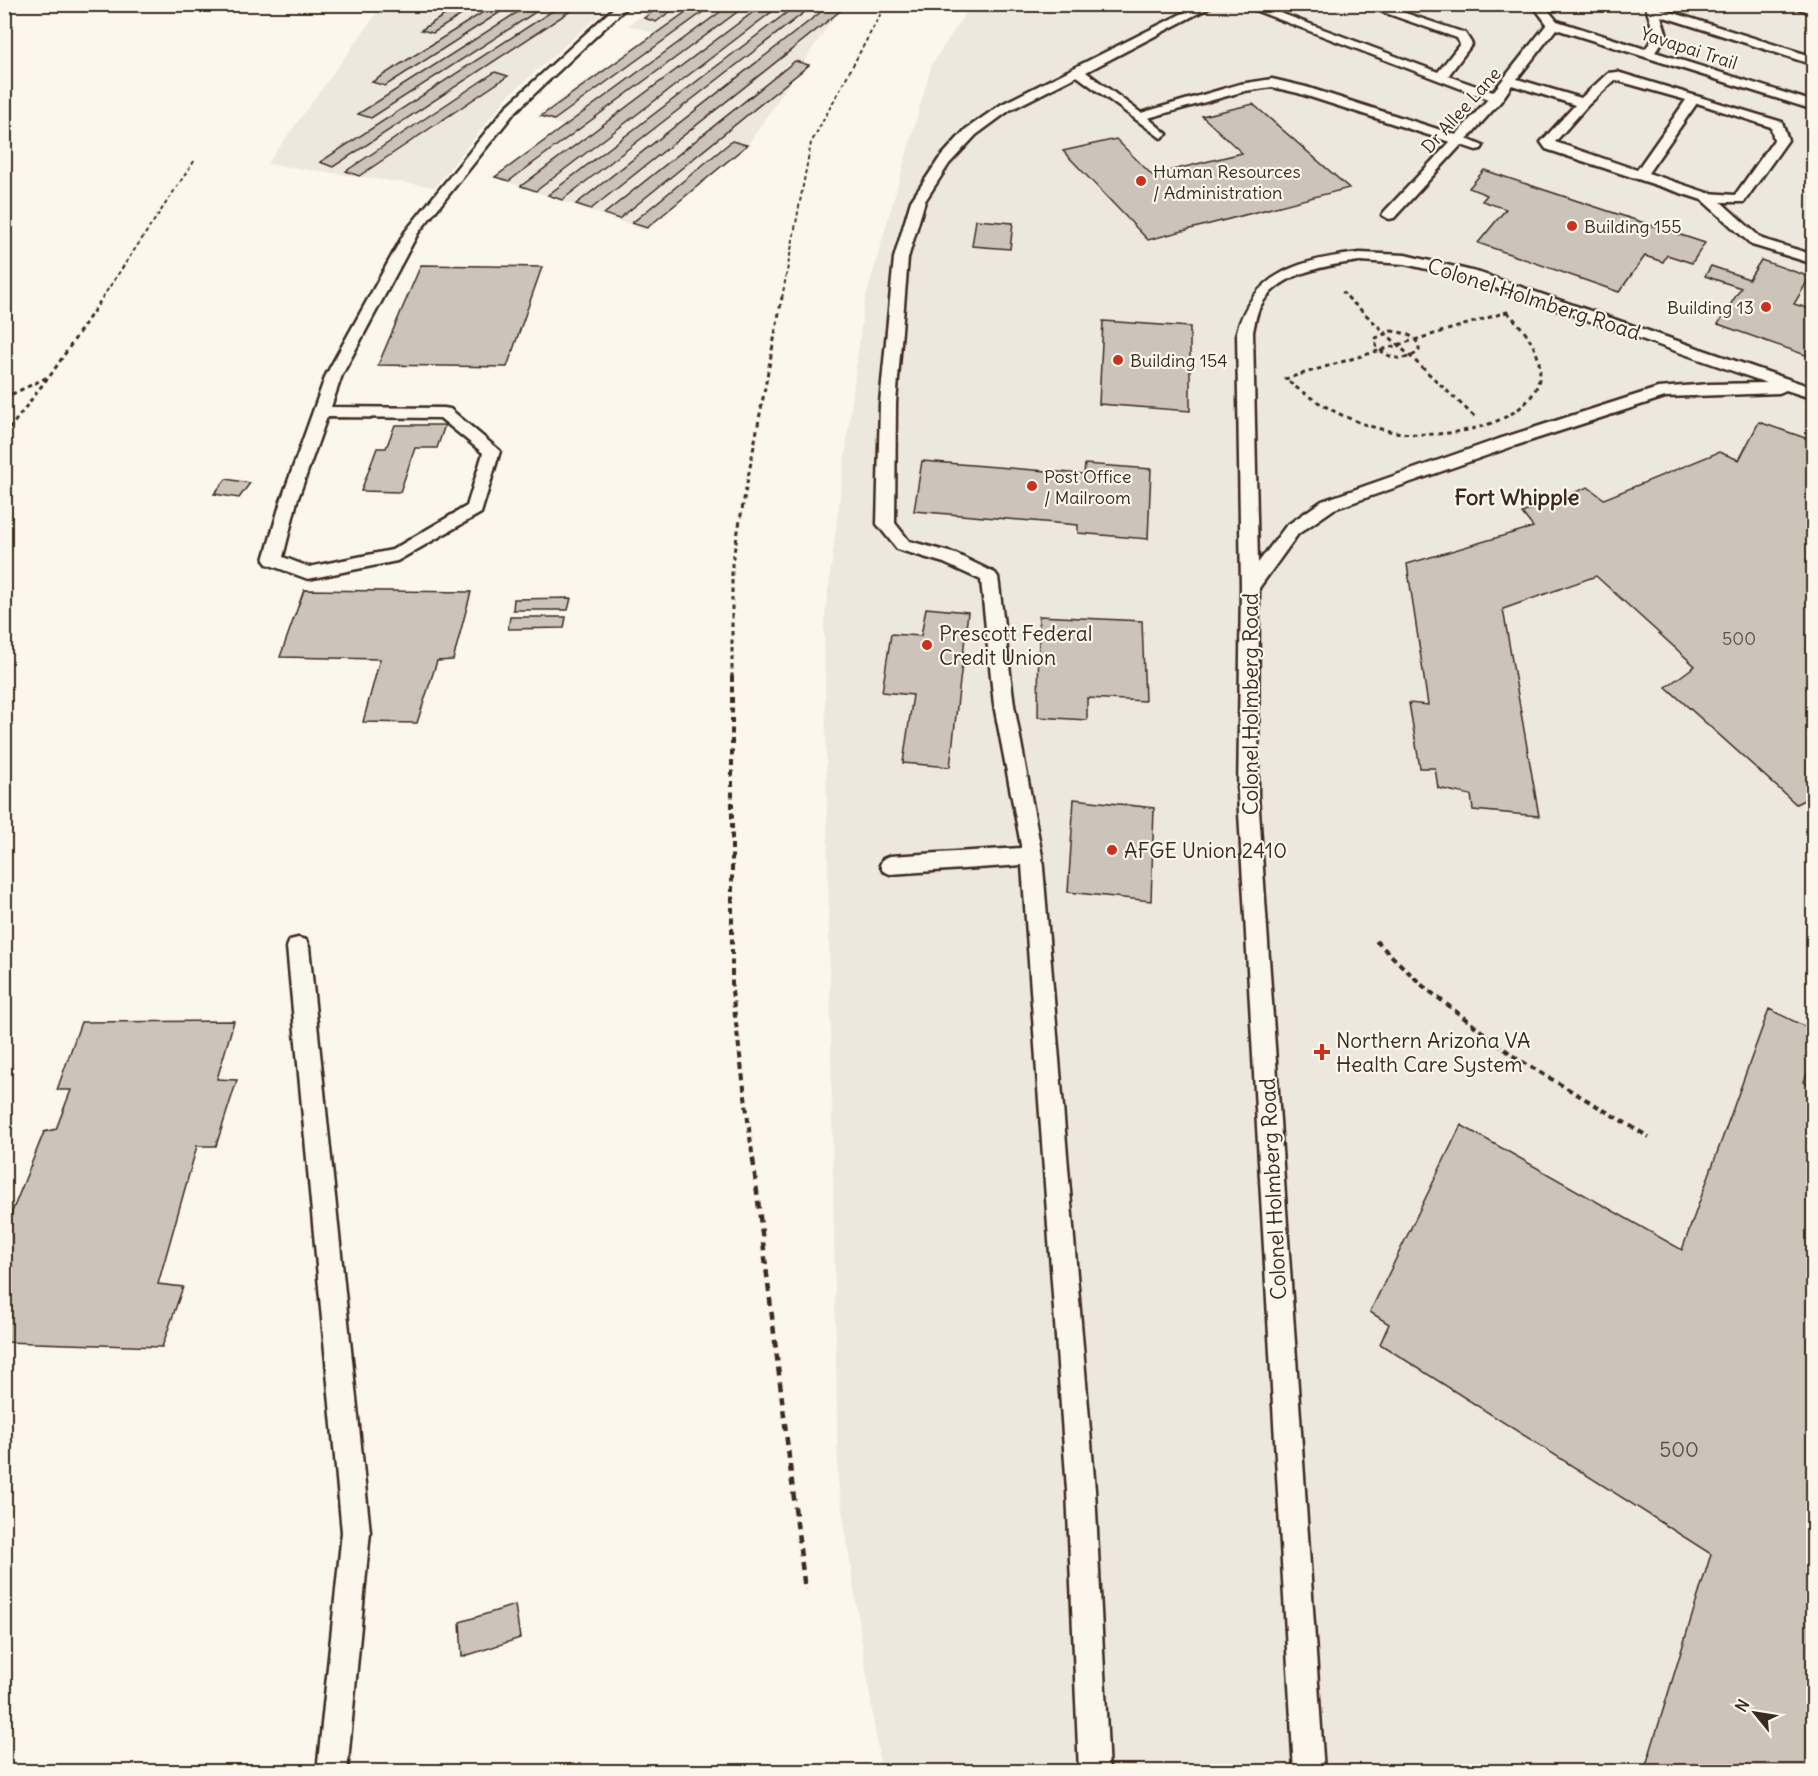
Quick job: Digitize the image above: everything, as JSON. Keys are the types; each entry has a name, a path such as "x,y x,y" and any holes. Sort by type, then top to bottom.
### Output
{"lane":[{"path":"320,412 444,413 492,451 475,508 397,555 308,573 273,560 289,501 320,412 334,375 412,232 510,110 625,4"},
{"path":"1094,1772 1081,1490 1032,856 1004,705 989,577 950,558 903,545 886,524 888,403 901,258 918,201 944,162 971,132 1006,107 1211,4"},
{"path":"1244,4 1497,98"},
{"path":"1365,4 1461,36 1466,44 1440,77"},
{"path":"1523,4 1538,7 1553,24"},
{"path":"1791,4 1814,11"},
{"path":"1648,54 1661,36 1652,7"},
{"path":"1652,7 1814,61"},
{"name":"Yavapai Trail","path":"1553,24 1814,106"},
{"name":"Dr Allee Lane","path":"1389,215 1512,81 1553,24"},
{"path":"1079,72 1161,134"},
{"path":"1612,76 1694,98 1777,125 1781,140 1739,199 1707,197 1551,146 1548,142 1583,103 1612,76"},
{"path":"1512,81 1583,103"},
{"path":"1139,117 1244,87 1272,83 1302,90 1476,146"},
{"path":"1639,176 1694,98"},
{"path":"1707,197 1757,242 1814,260"},
{"name":"Colonel Holmberg Road","path":"1309,1772 1248,795 1250,587 1245,332 1254,304 1277,281 1311,265 1341,258 1374,256 1425,261 1475,276 1814,394"},
{"path":"1250,587 1292,530 1328,505 1505,443 1664,392 1795,387"},
{"path":"890,865 1032,856"},
{"path":"298,947 356,1532 333,1772"}],"path":[{"path":"806,1590 732,990 732,563 811,143 886,4"},
{"path":"4,436 50,376 195,160"},
{"path":"1341,292 1486,427"},
{"path":"1507,312 1527,332 1538,354 1540,376 1532,397 1512,414 1486,427 1452,434 1424,434 1375,428 1339,416 1308,399 1285,379 1397,344 1507,312"},
{"path":"1398,332 1415,339 1420,348 1419,351 1411,358 1390,357 1376,346 1376,338 1385,333 1398,332"},
{"path":"4,398 50,376"},
{"path":"1376,941 1423,986 1516,1058 1648,1137"}],"shaded area":[{"path":"383,5 611,5 508,96 435,187 267,164"},
{"path":"658,5 842,5 747,146 645,230 493,177 564,126 537,116 653,33 628,25"},
{"name":"Northern Arizona VA Health Care System","path":"971,5 1813,5 1813,1771 881,1771 838,1481 824,624 864,304 932,64"}],"building":[{"path":"462,4 479,4 433,33 421,30"},
{"path":"496,4 513,4 385,86 372,82"},
{"path":"530,4 548,4 371,118 358,114"},
{"path":"563,4 581,4 333,167 320,162"},
{"path":"663,4 680,4 656,22 644,18"},
{"path":"697,4 714,4 554,120 541,116"},
{"path":"731,4 748,4 509,181 495,177"},
{"path":"764,4 782,4 536,191 521,186"},
{"path":"798,4 815,4 562,200 548,195"},
{"path":"831,4 849,4 591,209 576,204"},
{"path":"795,61 809,65 619,219 604,214"},
{"path":"495,72 508,76 359,176 346,171"},
{"path":"1253,104 1349,188 1148,240 1063,151 1116,139 1152,175 1242,153 1202,116"},
{"path":"732,141 747,145 647,228 632,223"},
{"name":"Building 155","path":"1484,170 1705,243 1692,263 1667,255 1663,262 1645,256 1619,292 1478,243 1506,209 1482,201 1487,195 1469,188"},
{"path":"976,220 1013,223 1010,249 972,246"},
{"name":"Building 13","path":"1761,260 1810,277 1794,304 1814,310 1814,358 1718,324 1741,288 1705,276 1711,266 1749,279"},
{"path":"421,265 542,267 507,367 378,365"},
{"path":"1103,321 1190,327 1190,411 1099,404"},
{"path":"1759,422 1814,441 1814,795 1796,804 1666,687 1695,666 1596,576 1503,609 1539,816 1473,810 1471,795 1438,788 1435,768 1420,768 1409,703 1428,705 1407,564 1533,527 1522,513 1588,487 1604,499 1719,452 1739,460"},
{"path":"395,425 445,425 437,448 415,448 400,492 361,491 377,448 386,448"},
{"path":"922,461 1084,474 1085,464 1151,469 1148,539 1078,533 1078,525 914,511"},
{"path":"226,479 250,483 239,498 214,494"},
{"path":"304,590 471,592 453,660 437,661 417,723 363,722 380,659 280,657"},
{"path":"571,598 568,610 513,610 514,599"},
{"path":"926,608 968,612 950,767 903,763 913,695 882,692 891,634 921,636"},
{"path":"1039,616 1142,621 1145,701 1087,698 1087,720 1038,717"},
{"path":"510,617 566,617 564,628 508,629"},
{"name":"AFGE Union 2410","path":"1074,799 1154,808 1151,901 1068,892"},
{"path":"1769,1009 1814,1031 1814,1055 1804,1082 1814,1087 1814,1772 1644,1772 1711,1554 1380,1344 1389,1324 1370,1312 1461,1125 1682,1250"},
{"path":"234,1021 217,1079 237,1080 216,1146 197,1146 158,1284 183,1287 162,1347 4,1342 4,1232 44,1132 56,1129 71,1090 57,1090 81,1022"},
{"path":"515,1605 520,1638 462,1657 460,1622"}],"waterway":[{"path":"4,14 9,4"}],"place":[{"name":"Human Resources / Administration","path":"1141,181"},
{"name":"Building 155","path":"1572,226"},
{"name":"Building 13","path":"1766,307"},
{"name":"Building 154","path":"1118,360"},
{"name":"Post Office / Mailroom","path":"1032,486"},
{"name":"Prescott Federal Credit Union","path":"927,645"},
{"name":"AFGE Union 2410","path":"1112,850"},
{"name":"Northern Arizona VA Health Care System","path":"1322,1052"}],"district":[{"name":"Fort Whipple","path":"1517,497"}]}
